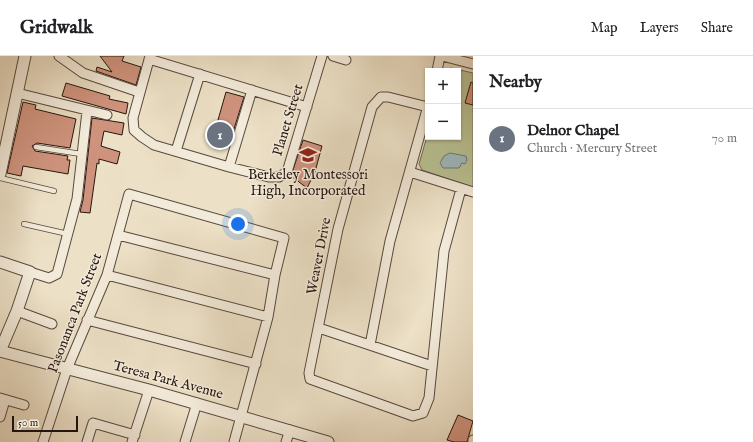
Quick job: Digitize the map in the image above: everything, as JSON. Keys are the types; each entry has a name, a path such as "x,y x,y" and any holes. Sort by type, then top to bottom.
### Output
{"street":[{"path":"0,174 26,56"},
{"path":"59,56 83,73 139,92 150,57 307,107"},
{"name":"Planet Street","path":"139,92 133,118 134,130 154,145 269,177 279,176 287,172 322,56"},
{"path":"333,56 346,60"},
{"path":"438,68 441,56 473,64"},
{"path":"176,151 200,74"},
{"path":"229,167 252,90"},
{"path":"17,94 107,115"},
{"name":"Weaver Drive","path":"425,106 388,97 381,97 372,107 338,229 309,373 310,379 413,416 423,413 429,398 432,366"},
{"path":"0,262 49,278 57,274 77,199 87,111"},
{"path":"370,345 390,241 425,118"},
{"path":"410,172 473,192"},
{"path":"319,328 432,366 444,251 461,189"},
{"name":"Pasonanca Park Street","path":"42,442 67,369 106,275 129,194 284,238 275,275"},
{"path":"118,235 275,275 268,317 234,442"},
{"path":"0,351 17,312 30,272"},
{"path":"106,275 268,317"},
{"path":"17,312 52,324"},
{"path":"88,320 256,364"},
{"name":"Teresa Park Avenue","path":"0,351 197,403 328,442"},
{"path":"87,442 93,423 134,439 149,390"},
{"path":"0,416 3,399 24,405"},
{"path":"185,442 197,403"},
{"path":"286,442 290,430"}],"lane":[{"path":"36,147 81,154"},
{"path":"0,178 54,191"},
{"path":"24,224 68,234"}],"green space":[{"path":"461,70 473,73 473,187 422,170 419,164 426,140 461,140"}],"water":[{"path":"450,153 466,156 467,160 465,164 462,163 459,168 443,168 440,163 444,156"}],"building":[{"path":"100,56 124,56 122,61 141,67 136,85 96,71 97,67 112,72"},
{"path":"471,82 473,83 473,105 465,103"},
{"path":"66,83 110,96 109,99 128,103 126,114 62,96"},
{"path":"226,92 244,97 233,132 216,127"},
{"path":"23,102 36,105 35,109 76,119 70,148 37,143 32,146 35,151 68,156 67,160 70,160 68,174 23,166 21,176 7,173"},
{"path":"92,118 124,123 122,135 104,131 101,146 120,152 117,164 99,159 99,164 97,163 90,213 80,212 83,200"},
{"name":"Berkeley Montessori High, Incorporated","path":"303,140 322,146 315,172 307,188 291,176"},
{"path":"458,415 473,421 467,442 454,442 447,440"}],"place":[{"name":"Delnor Chapel","path":"220,135"},
{"name":"Berkeley Montessori High, Incorporated","path":"308,155"}]}
